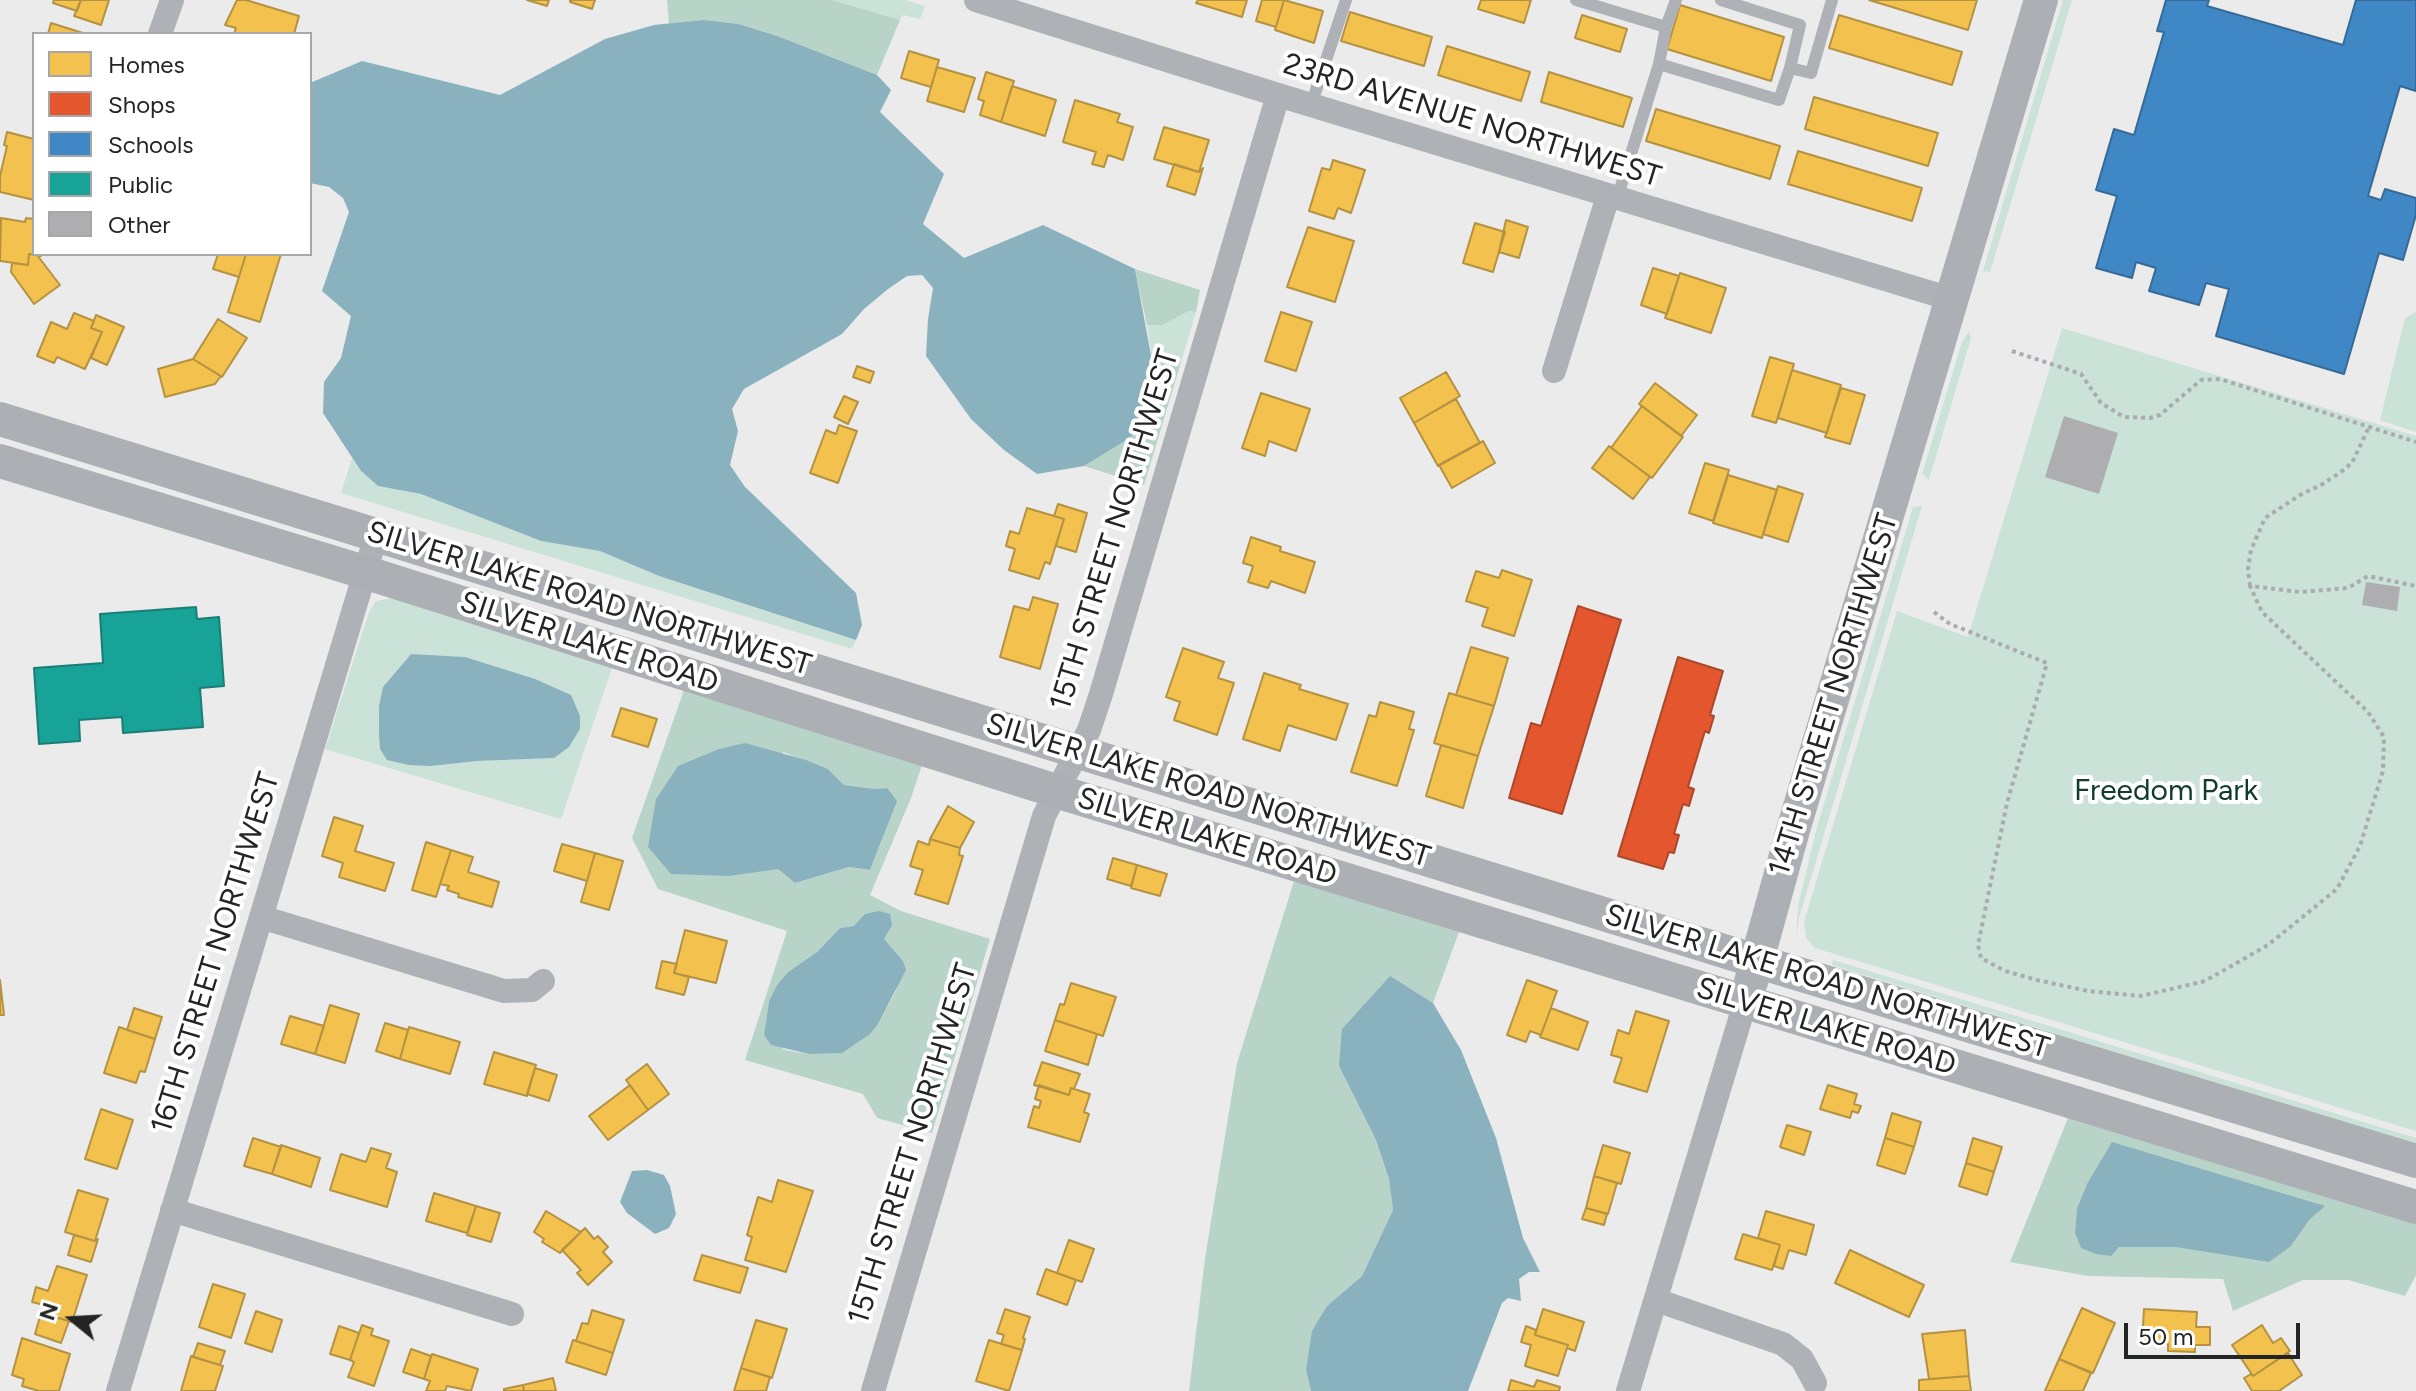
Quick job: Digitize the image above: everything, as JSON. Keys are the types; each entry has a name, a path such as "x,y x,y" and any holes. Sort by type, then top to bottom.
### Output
{"main road":[{"name":"14TH STREET NORTHWEST","path":"1745,1003 1793,830 2041,0"},
{"name":"SILVER LAKE ROAD NORTHWEST","path":"0,419 1756,961 2416,1161"},
{"name":"SILVER LAKE ROAD","path":"0,461 364,572 1056,791 2416,1207"}],"street":[{"path":"161,32 172,0"},
{"name":"23RD AVENUE NORTHWEST","path":"976,0 1951,299"},
{"name":"15TH STREET NORTHWEST","path":"873,1391 1044,816 1079,752 1101,694 1278,95"},
{"path":"1554,371 1612,197"},
{"name":"16TH STREET NORTHWEST","path":"118,1391 377,533"},
{"path":"261,917 504,991 532,990 543,981"},
{"name":"14TH STREET NORTHWEST","path":"1628,1391 1745,1003"},
{"path":"172,1210 512,1314"},
{"path":"1656,1300 1783,1344 1802,1359 1815,1383"}],"lane":[{"path":"1311,105 1346,0"},
{"path":"1576,0 1666,27"},
{"path":"1612,197 1659,64 1666,27 1676,0"},
{"path":"1659,64 1779,100 1800,25 1721,0"},
{"path":"1790,68 1811,73 1832,0"}],"path":[{"path":"2012,351 2081,374 2101,403 2124,417 2150,418 2160,415 2201,380 2220,379 2416,442"},
{"path":"1934,612 1950,624 2047,663 2007,803 1978,945 1981,958 2005,971 2088,991 2141,996 2205,981 2268,945 2337,889 2360,846 2383,771 2384,737 2368,712 2262,612 2250,586 2248,569 2251,550 2265,518 2352,463 2369,427"},
{"path":"2250,586 2300,592 2348,588 2368,576 2416,586"}],"green space":[{"path":"667,0 832,0 900,20 877,75 780,37 703,20 669,24"},
{"path":"832,0 905,0 925,6 920,19 903,15 900,20"},
{"path":"2063,0 2072,0 1990,272 1983,271"},
{"path":"1135,269 1200,290 1196,312 1189,311 1162,325 1147,325"},
{"path":"1189,311 1196,312 1181,362 1151,351 1147,325 1162,325"},
{"path":"2416,312 2416,432 2380,420 2405,318"},
{"name":"Freedom Park","path":"2062,328 2416,436 2416,1131 1815,948 1806,938 1804,922 1897,611 1968,637"},
{"path":"1969,332 1971,338 1929,480 1922,474 1962,342"},
{"path":"1151,351 1181,362 1144,485 1084,466 1125,441 1158,393"},
{"path":"352,458 378,486 421,494 541,541 600,551 659,576 856,640 852,649 341,493"},
{"path":"1922,506 1799,918 1796,937 1798,906 1817,827 1913,507"},
{"path":"393,598 612,668 561,819 325,749 369,612 376,601","holes":["411,654 465,657 554,758 431,766 380,749 379,706 383,687"]},
{"path":"684,690 922,765 870,895 901,911 990,939 932,1133 877,1118 863,1094 745,1060 787,931 658,889 632,838","holes":["783,752 828,769 844,785 887,788 882,840 870,870 849,867 795,883 778,869 762,870","854,926 883,939 903,961 896,991 878,1024 842,1052 809,1054 785,1050 764,1035 769,1001 777,985 840,928"]},
{"path":"1294,881 1459,932 1433,1003 1390,977 1369,999 1339,1066 1376,1140 1389,1179 1393,1210 1362,1276 1327,1306 1306,1370 1311,1391 1189,1391 1205,1258 1237,1063"},
{"path":"1833,960 2416,1138 2416,1144 1832,965"},
{"path":"2068,1118 2416,1224 2416,1275 2405,1296 2348,1280 2303,1280 2233,1311 2223,1279 2088,1276 2010,1262","holes":["2087,1184 2310,1219 2291,1246 2119,1247 2075,1233 2077,1208"]}],"water":[{"path":"703,20 738,24 877,75 891,90 880,112 944,174 923,224 964,258 1043,225 1135,269 1158,393 1150,420 1125,441 1084,466 1037,474 1004,450 971,419 926,356 933,288 922,275 907,276 864,309 842,334 744,389 732,409 738,431 730,465 745,487 856,593 862,625 856,640 659,576 600,551 541,541 421,494 378,486 361,471 323,413 324,382 341,358 351,316 322,291 349,212 343,198 329,187 312,183 312,82 362,61 500,95 605,39 654,25"},
{"path":"411,654 465,657 535,679 571,695 580,716 580,729 569,747 554,758 431,766 387,760 380,749 379,735 379,706 383,687"},
{"path":"745,743 828,769 844,785 887,788 897,801 870,870 849,867 795,883 778,869 729,876 671,874 648,847 656,799 678,766 719,749"},
{"path":"879,911 890,914 892,925 884,939 903,961 906,970 870,1034 842,1053 809,1054 771,1045 764,1035 769,1001 777,985 840,928 854,926 865,914"},
{"path":"1390,976 1433,1003 1461,1050 1496,1138 1523,1238 1540,1272 1529,1272 1519,1279 1521,1301 1508,1298 1502,1303 1468,1391 1311,1391 1306,1370 1312,1331 1327,1306 1362,1276 1393,1210 1389,1179 1376,1140 1339,1066 1342,1029"},
{"path":"2112,1142 2325,1206 2310,1219 2291,1246 2269,1262 2176,1247 2119,1247 2111,1256 2096,1254 2081,1248 2075,1233 2077,1208 2087,1184"},
{"path":"647,1170 664,1175 670,1186 676,1214 669,1228 655,1234 627,1213 620,1202 632,1171"}],"building: Homes":[{"path":"54,0 81,0 77,11 53,3"},
{"path":"81,0 109,0 101,25 74,16"},
{"path":"237,0 299,16 295,32 235,32 236,28 225,25"},
{"path":"527,0 549,0 547,6"},
{"path":"570,0 595,0 592,9"},
{"path":"1198,0 1247,0 1242,17 1196,3"},
{"path":"1262,0 1284,0 1276,27 1256,21"},
{"path":"1284,0 1323,11 1314,43 1275,30"},
{"path":"1481,0 1531,0 1524,23 1478,9"},
{"path":"1869,0 1977,0 1968,30"},
{"path":"1680,5 1784,37 1771,81 1667,49"},
{"path":"1350,12 1432,37 1424,66 1341,41"},
{"path":"1582,15 1627,29 1620,52 1575,38"},
{"path":"1839,15 1962,52 1952,85 1829,48"},
{"path":"51,23 80,32 49,32"},
{"path":"1447,46 1530,72 1521,101 1438,75"},
{"path":"909,51 939,60 931,87 901,78"},
{"path":"937,67 975,78 964,112 927,101"},
{"path":"986,72 1014,81 1001,122 980,115 984,101 978,99"},
{"path":"1549,72 1632,98 1623,127 1541,102"},
{"path":"1012,86 1056,100 1045,136 1001,122"},
{"path":"1814,97 1938,133 1928,166 1805,129"},
{"path":"1075,100 1120,114 1117,122 1133,127 1123,160 1108,155 1104,167 1092,164 1096,152 1063,142"},
{"path":"1656,109 1780,146 1770,179 1646,141"},
{"path":"1164,127 1209,140 1199,172 1154,159"},
{"path":"7,132 32,138 32,200 0,192 0,176 7,146 4,145"},
{"path":"1798,151 1922,188 1912,221 1788,184"},
{"path":"1333,160 1365,170 1351,213 1338,208 1334,219 1309,211 1322,168 1330,170"},
{"path":"1174,164 1199,172 1203,168 1195,195 1167,186"},
{"path":"1,218 25,222 26,218 32,219 32,254 29,254 28,265 0,261"},
{"path":"1506,220 1528,227 1519,258 1499,252"},
{"path":"1475,223 1505,232 1493,272 1463,263"},
{"path":"1308,227 1354,241 1335,302 1287,287"},
{"path":"29,254 38,256 60,285 34,304 11,272 12,263 28,265"},
{"path":"217,256 245,256 239,277 213,269"},
{"path":"245,256 280,256 260,322 228,312"},
{"path":"1653,268 1679,276 1667,314 1641,305"},
{"path":"1680,273 1726,288 1711,333 1665,318"},
{"path":"1281,312 1312,322 1296,371 1265,361"},
{"path":"74,313 94,321 91,328 102,332 85,369 57,357 54,363 37,356 51,322 67,329"},
{"path":"96,315 124,327 107,365 91,358 102,332 91,328"},
{"path":"218,319 247,338 222,377 193,359"},
{"path":"1770,357 1794,364 1776,423 1752,416"},
{"path":"193,359 221,376 215,384 165,397 158,369"},
{"path":"857,366 874,372 870,383 853,377"},
{"path":"1792,370 1841,385 1827,433 1778,418"},
{"path":"1446,372 1460,396 1414,423 1400,398"},
{"path":"1655,383 1697,415 1681,436 1639,404"},
{"path":"1841,388 1865,395 1850,444 1825,437"},
{"path":"1261,393 1310,409 1296,451 1269,441 1265,456 1242,448"},
{"path":"844,396 858,402 848,424 834,417"},
{"path":"1456,399 1480,443 1438,466 1414,423"},
{"path":"1642,406 1683,437 1652,478 1611,448"},
{"path":"839,425 857,431 838,483 810,473 826,430 836,434"},
{"path":"1483,441 1495,463 1452,488 1439,465"},
{"path":"1609,446 1650,477 1633,499 1592,468"},
{"path":"1705,463 1729,470 1713,521 1689,513"},
{"path":"1728,475 1777,490 1762,538 1713,523"},
{"path":"1778,486 1803,494 1788,542 1763,534"},
{"path":"1058,504 1087,513 1076,552 1056,546 1064,519 1054,516"},
{"path":"1027,508 1064,519 1050,564 1045,562 1039,579 1009,570 1015,549 1006,546 1010,531 1019,534"},
{"path":"1251,537 1281,547 1280,551 1315,562 1305,593 1271,581 1268,588 1248,582 1253,566 1243,563"},
{"path":"1502,570 1532,580 1514,636 1482,626 1488,608 1466,601 1476,571 1499,578"},
{"path":"1033,597 1058,604 1040,669 1000,657 1014,606 1029,610"},
{"path":"1471,647 1508,658 1494,706 1456,695"},
{"path":"1183,648 1224,662 1218,678 1234,683 1217,735 1174,720 1180,702 1166,697"},
{"path":"1264,673 1301,685 1299,689 1348,704 1336,740 1288,725 1280,751 1243,739"},
{"path":"1449,693 1494,706 1478,756 1434,743"},
{"path":"1380,702 1414,712 1409,729 1414,730 1397,786 1351,772 1369,715 1376,717"},
{"path":"621,708 657,719 648,747 612,736"},
{"path":"1441,745 1478,756 1463,808 1426,796"},
{"path":"948,806 974,822 960,848 930,839"},
{"path":"334,817 363,826 355,851 394,863 385,891 339,877 343,863 322,856"},
{"path":"930,839 960,848 959,855 963,856 948,904 915,894 923,870 910,866 918,841 929,845"},
{"path":"426,842 451,850 436,897 412,890"},
{"path":"562,844 595,853 587,881 554,871"},
{"path":"451,850 473,857 468,872 499,882 492,907 458,897 459,894 447,890 449,886 440,884"},
{"path":"595,853 623,861 609,910 581,902"},
{"path":"1113,858 1137,865 1131,886 1107,879"},
{"path":"1137,865 1167,874 1160,896 1131,888"},
{"path":"685,930 727,941 716,983 674,973"},
{"path":"662,961 677,964 674,973 689,977 684,995 656,988"},
{"path":"0,980 4,1015 0,1015"},
{"path":"1527,980 1557,991 1541,1035 1530,1031 1526,1042 1507,1035"},
{"path":"1071,983 1116,997 1103,1036 1055,1020"},
{"path":"330,1005 359,1014 345,1063 315,1054"},
{"path":"134,1008 162,1017 155,1039 127,1030"},
{"path":"1551,1008 1588,1022 1578,1050 1540,1037"},
{"path":"1636,1011 1669,1021 1647,1092 1614,1082 1622,1058 1611,1055 1618,1030 1629,1034"},
{"path":"290,1016 324,1026 315,1054 281,1044"},
{"path":"1055,1020 1097,1034 1088,1065 1045,1051"},
{"path":"385,1023 408,1030 400,1059 376,1051"},
{"path":"119,1027 155,1039 145,1072 140,1071 136,1083 104,1073"},
{"path":"409,1027 460,1042 450,1074 400,1059"},
{"path":"494,1052 536,1065 527,1096 484,1084"},
{"path":"1042,1062 1080,1074 1069,1095 1034,1085"},
{"path":"647,1064 669,1094 648,1110 626,1080"},
{"path":"535,1068 557,1075 549,1101 527,1094"},
{"path":"630,1085 648,1110 608,1140 589,1116"},
{"path":"1039,1085 1069,1095 1071,1088 1090,1094 1084,1112 1089,1114 1080,1142 1028,1127 1034,1106 1039,1108 1041,1101 1035,1099"},
{"path":"1828,1085 1857,1094 1854,1104 1861,1106 1858,1113 1852,1111 1850,1118 1820,1109"},
{"path":"101,1109 133,1120 117,1169 85,1159"},
{"path":"1892,1113 1921,1122 1914,1147 1885,1138"},
{"path":"1787,1125 1811,1132 1804,1155 1780,1147"},
{"path":"253,1138 281,1147 272,1174 244,1166"},
{"path":"1885,1138 1914,1147 1905,1174 1877,1165"},
{"path":"1973,1138 2002,1147 1994,1172 1966,1163"},
{"path":"281,1145 320,1158 311,1187 272,1174"},
{"path":"1603,1145 1630,1153 1621,1184 1594,1176"},
{"path":"371,1148 391,1154 386,1168 397,1172 387,1207 330,1190 341,1154 366,1162"},
{"path":"1966,1163 1994,1172 1987,1195 1959,1186"},
{"path":"1594,1176 1617,1183 1608,1214 1586,1208"},
{"path":"778,1180 813,1191 786,1272 745,1260 752,1237 747,1235 758,1197 772,1202"},
{"path":"78,1190 108,1199 95,1241 65,1232"},
{"path":"434,1193 476,1206 467,1233 426,1221"},
{"path":"476,1206 500,1213 491,1242 467,1235"},
{"path":"1586,1208 1607,1214 1604,1225 1582,1219"},
{"path":"546,1211 581,1232 560,1253 542,1242 544,1239 534,1232"},
{"path":"1766,1211 1814,1225 1806,1255 1789,1250 1783,1269 1774,1266 1780,1245 1758,1238"},
{"path":"585,1228 594,1239 598,1236 608,1247 603,1252 612,1262 588,1285 577,1273 581,1270 562,1250"},
{"path":"1743,1234 1780,1245 1772,1270 1735,1259"},
{"path":"74,1235 95,1241 98,1239 91,1262 68,1255"},
{"path":"1069,1240 1094,1249 1082,1282 1057,1273"},
{"path":"1850,1250 1924,1285 1909,1317 1835,1283"},
{"path":"702,1255 748,1268 740,1293 694,1280"},
{"path":"57,1266 87,1275 72,1322 41,1313 44,1305 32,1302 36,1287 48,1291"},
{"path":"1046,1269 1076,1280 1067,1305 1037,1294"},
{"path":"213,1284 245,1294 231,1338 199,1327"},
{"path":"2082,1308 2115,1323 2093,1373 2059,1359"},
{"path":"1005,1309 1030,1317 1022,1350 1001,1344 1004,1335 997,1333"},
{"path":"1543,1309 1584,1322 1575,1351 1567,1348 1568,1345 1535,1335"},
{"path":"2144,1309 2197,1312 2196,1327 2210,1327 2210,1345 2195,1345 2195,1352 2168,1351 2168,1344 2142,1343"},
{"path":"592,1310 624,1320 613,1353 576,1341 582,1323 588,1324"},
{"path":"256,1311 282,1320 272,1352 245,1343"},
{"path":"41,1313 69,1321 61,1343 35,1334"},
{"path":"756,1320 787,1329 772,1378 741,1368"},
{"path":"362,1325 373,1329 371,1335 389,1341 374,1386 348,1377 354,1362 350,1360"},
{"path":"2262,1325 2273,1343 2281,1338 2290,1351 2253,1376 2232,1345"},
{"path":"339,1326 359,1333 350,1360 330,1354"},
{"path":"1526,1326 1536,1330 1535,1335 1568,1345 1558,1376 1525,1366 1531,1345 1521,1342"},
{"path":"1965,1330 1969,1376 1929,1379 1922,1334"},
{"path":"22,1338 70,1354 59,1391 39,1391 22,1386 24,1379 12,1375"},
{"path":"573,1340 613,1353 606,1375 566,1362"},
{"path":"989,1340 1022,1350 1009,1391 976,1381"},
{"path":"198,1343 225,1351 220,1365 193,1357"},
{"path":"411,1349 431,1356 424,1379 403,1372"},
{"path":"2288,1353 2302,1375 2279,1391 2252,1391 2244,1378 2253,1376"},
{"path":"432,1354 478,1369 471,1391 447,1386 445,1391 426,1391 430,1381 424,1379"},
{"path":"191,1356 223,1366 215,1391 181,1391"},
{"path":"2059,1359 2091,1373 2083,1391 2045,1391"},
{"path":"741,1368 770,1377 766,1391 734,1391"},
{"path":"1969,1376 1971,1391 1919,1391 1919,1380"},
{"path":"553,1378 556,1391 524,1391 523,1385"},
{"path":"1511,1380 1534,1387 1537,1380 1560,1387 1559,1391 1508,1391"},
{"path":"523,1385 524,1391 504,1391 504,1389"}],"building: Shops":[{"path":"1578,606 1621,620 1562,814 1509,798 1531,723 1541,726"},
{"path":"1678,657 1723,671 1710,715 1714,716 1709,733 1705,731 1688,787 1694,789 1689,806 1683,804 1674,834 1679,835 1674,853 1669,852 1663,869 1618,856"}],"building: Schools":[{"path":"2166,0 2209,0 2207,6 2343,45 2356,0 2416,0 2416,91 2400,86 2368,196 2381,200 2385,189 2416,198 2416,215 2403,260 2379,253 2344,374 2216,336 2229,289 2206,283 2199,305 2149,291 2156,268 2136,262 2132,278 2096,268 2117,196 2096,190 2114,129 2134,135 2164,32 2157,31"}],"building: Public":[{"path":"196,607 197,619 219,617 224,686 200,688 203,727 123,733 122,717 79,720 80,741 39,744 34,668 103,663 100,614"}],"building: Other":[{"path":"2064,416 2118,433 2099,494 2045,477"},
{"path":"2366,582 2400,587 2397,611 2362,605"}]}
